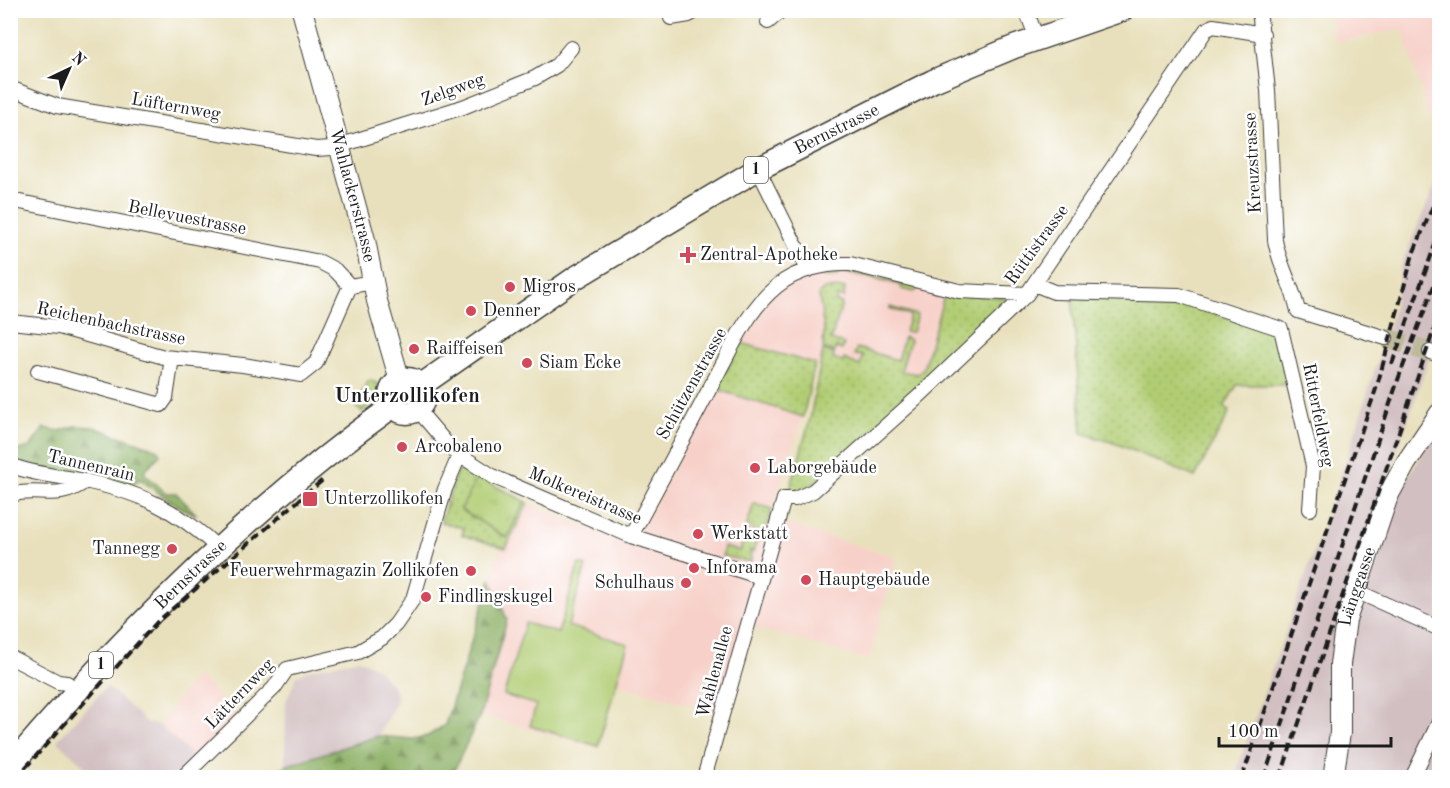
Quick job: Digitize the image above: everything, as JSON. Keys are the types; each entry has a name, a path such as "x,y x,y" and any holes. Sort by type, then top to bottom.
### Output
{"main road":[{"name":"Bernstrasse","path":"410,383 575,278 758,169 917,88 1037,39 1122,10"},
{"path":"410,383 424,395 418,410 405,413 393,406 391,392 410,383"},
{"name":"Bernstrasse","path":"10,767 143,619 219,549 303,477 393,406"}],"street":[{"name":"Wahlackerstrasse","path":"302,10 368,251 373,282 410,383"},
{"path":"669,10 671,18 698,10"},
{"path":"768,22 782,10"},
{"path":"1026,10 1037,39"},
{"name":"Kreuzstrasse","path":"1259,10 1263,34 1275,240 1280,261 1294,291 1298,311"},
{"name":"Rüttistrasse","path":"784,499 795,499 813,491 885,428 1030,289 1209,28 1213,26 1263,34"},
{"name":"Zelgweg","path":"339,147 463,107 535,78 557,64 571,48"},
{"name":"Lüfternweg","path":"10,88 57,106 316,149 339,147"},
{"path":"758,169 808,270"},
{"name":"Bellevuestrasse","path":"10,200 320,262 335,270 350,286"},
{"name":"Schützenstrasse","path":"631,536 754,310 783,282 808,270 833,264 850,264 959,291 1030,289 1054,292 1179,295 1281,329"},
{"path":"350,286 373,282"},
{"name":"Reichenbachstrasse","path":"10,322 59,327 172,358 262,367 297,375 309,371 316,363 350,286"},
{"path":"1281,329 1286,320 1298,311 1386,338"},
{"name":"Ritterfeldweg","path":"1281,329 1313,466 1310,509"},
{"path":"38,371 161,405 166,398 172,358"},
{"name":"Molkereistrasse","path":"418,410 459,456 494,477 631,536 761,577"},
{"name":"Länggasse","path":"1333,777 1340,733 1342,641 1356,591 1388,496 1406,463 1440,413"},
{"name":"Lätternweg","path":"182,777 274,688 288,669 358,652 382,638 396,624 413,599 445,489 459,456"},
{"name":"Tannenrain","path":"10,465 114,487 170,509 219,549"},
{"path":"10,495 37,492 56,495 72,491 86,481"},
{"name":"Wahlenallee","path":"704,777 784,499"},
{"path":"1356,591 1440,629"},
{"path":"10,657 58,682 67,683 77,691"},
{"path":"1412,777 1440,720"}],"shaded area":[{"path":"1329,11 1439,11 1439,139 1436,141 1403,29 1336,42"},
{"path":"1439,176 1439,329 1340,618 1356,623 1403,484 1439,429 1439,777 1234,778 1349,452 1393,312 1402,263"},
{"path":"842,270 950,295 915,395 741,343 772,297 796,280 824,271"},
{"name":"Inforama","path":"716,389 803,417 769,519 896,557 869,660 753,627 726,715 617,684 598,748 480,715 507,620 491,579 501,546 506,547 528,503 633,546"},
{"path":"359,659 378,669 395,689 397,701 378,736 285,766 286,701 297,676 309,670"},
{"path":"199,677 236,714 195,758 159,725 187,687"},
{"path":"107,686 147,723 159,725 195,758 174,777 96,777 57,741"}],"green space":[{"path":"850,270 918,287 918,289 914,292 902,289 900,285 866,276 839,273 836,277 822,276 823,272"},
{"path":"845,288 844,298 838,296 836,302 842,304 831,340 844,344 842,350 836,348 834,352 823,348 824,331 819,294 824,289"},
{"path":"936,291 1014,299 946,364 802,494 789,493 810,419 823,350 834,354 833,359 843,362 844,359 860,366 863,356 854,355 857,348 897,360 904,337 910,340 901,371 918,374 923,369 944,296 937,294 936,298 933,295"},
{"path":"1072,296 1164,297 1270,331 1278,340 1290,385 1237,385 1224,407 1230,411 1195,477 1117,444 1082,433"},
{"path":"890,307 917,315 912,332 905,332 910,315 890,309"},
{"path":"741,343 815,364 803,417 716,389"},
{"path":"371,380 379,385 375,400 362,412 355,406 368,381"},
{"path":"75,426 93,427 159,450 160,455 144,471 145,474 166,493 176,493 196,514 177,505 140,479 134,484 87,478 40,469 11,459 11,452 30,447 44,428 60,431"},
{"path":"461,469 477,477 461,510 507,538 525,501 528,503 506,548 462,535 464,528 441,522 456,474"},
{"path":"477,477 525,501 507,538 461,510"},
{"path":"754,503 772,509 763,538 747,525"},
{"path":"746,529 757,540 753,553 750,550 751,562 722,556 724,547 740,551"},
{"path":"579,564 586,566 568,626 628,644 598,746 530,726 536,705 504,695 525,623 558,633"},
{"path":"491,579 507,620 480,715 451,777 276,777 278,770 285,766 378,736 413,739 428,736 445,725"}],"tunnel":[{"path":"1386,338 1430,352"}],"railway":[{"path":"1242,778 1377,386 1413,254 1440,189"},
{"path":"1392,364 1440,231"},
{"path":"1264,778 1399,377 1440,270"},
{"path":"1280,778 1440,312"},
{"path":"16,778 157,622 325,478"}],"place":[{"name":"Zentral-Apotheke","path":"688,255"},
{"name":"Migros","path":"510,287"},
{"name":"Denner","path":"471,311"},
{"name":"Raiffeisen","path":"414,349"},
{"name":"Siam Ecke","path":"527,363"},
{"name":"Arcobaleno","path":"402,447"},
{"name":"Laborgebäude","path":"755,468"},
{"name":"Unterzollikofen","path":"310,499"},
{"name":"Werkstatt","path":"698,534"},
{"name":"Tannegg","path":"172,549"},
{"name":"Inforama","path":"694,568"},
{"name":"Feuerwehrmagazin Zollikofen","path":"471,571"},
{"name":"Hauptgebäude","path":"806,580"},
{"name":"Schulhaus","path":"686,583"},
{"name":"Findlingskugel","path":"426,597"}],"district":[{"name":"Unterzollikofen","path":"407,396"}]}
